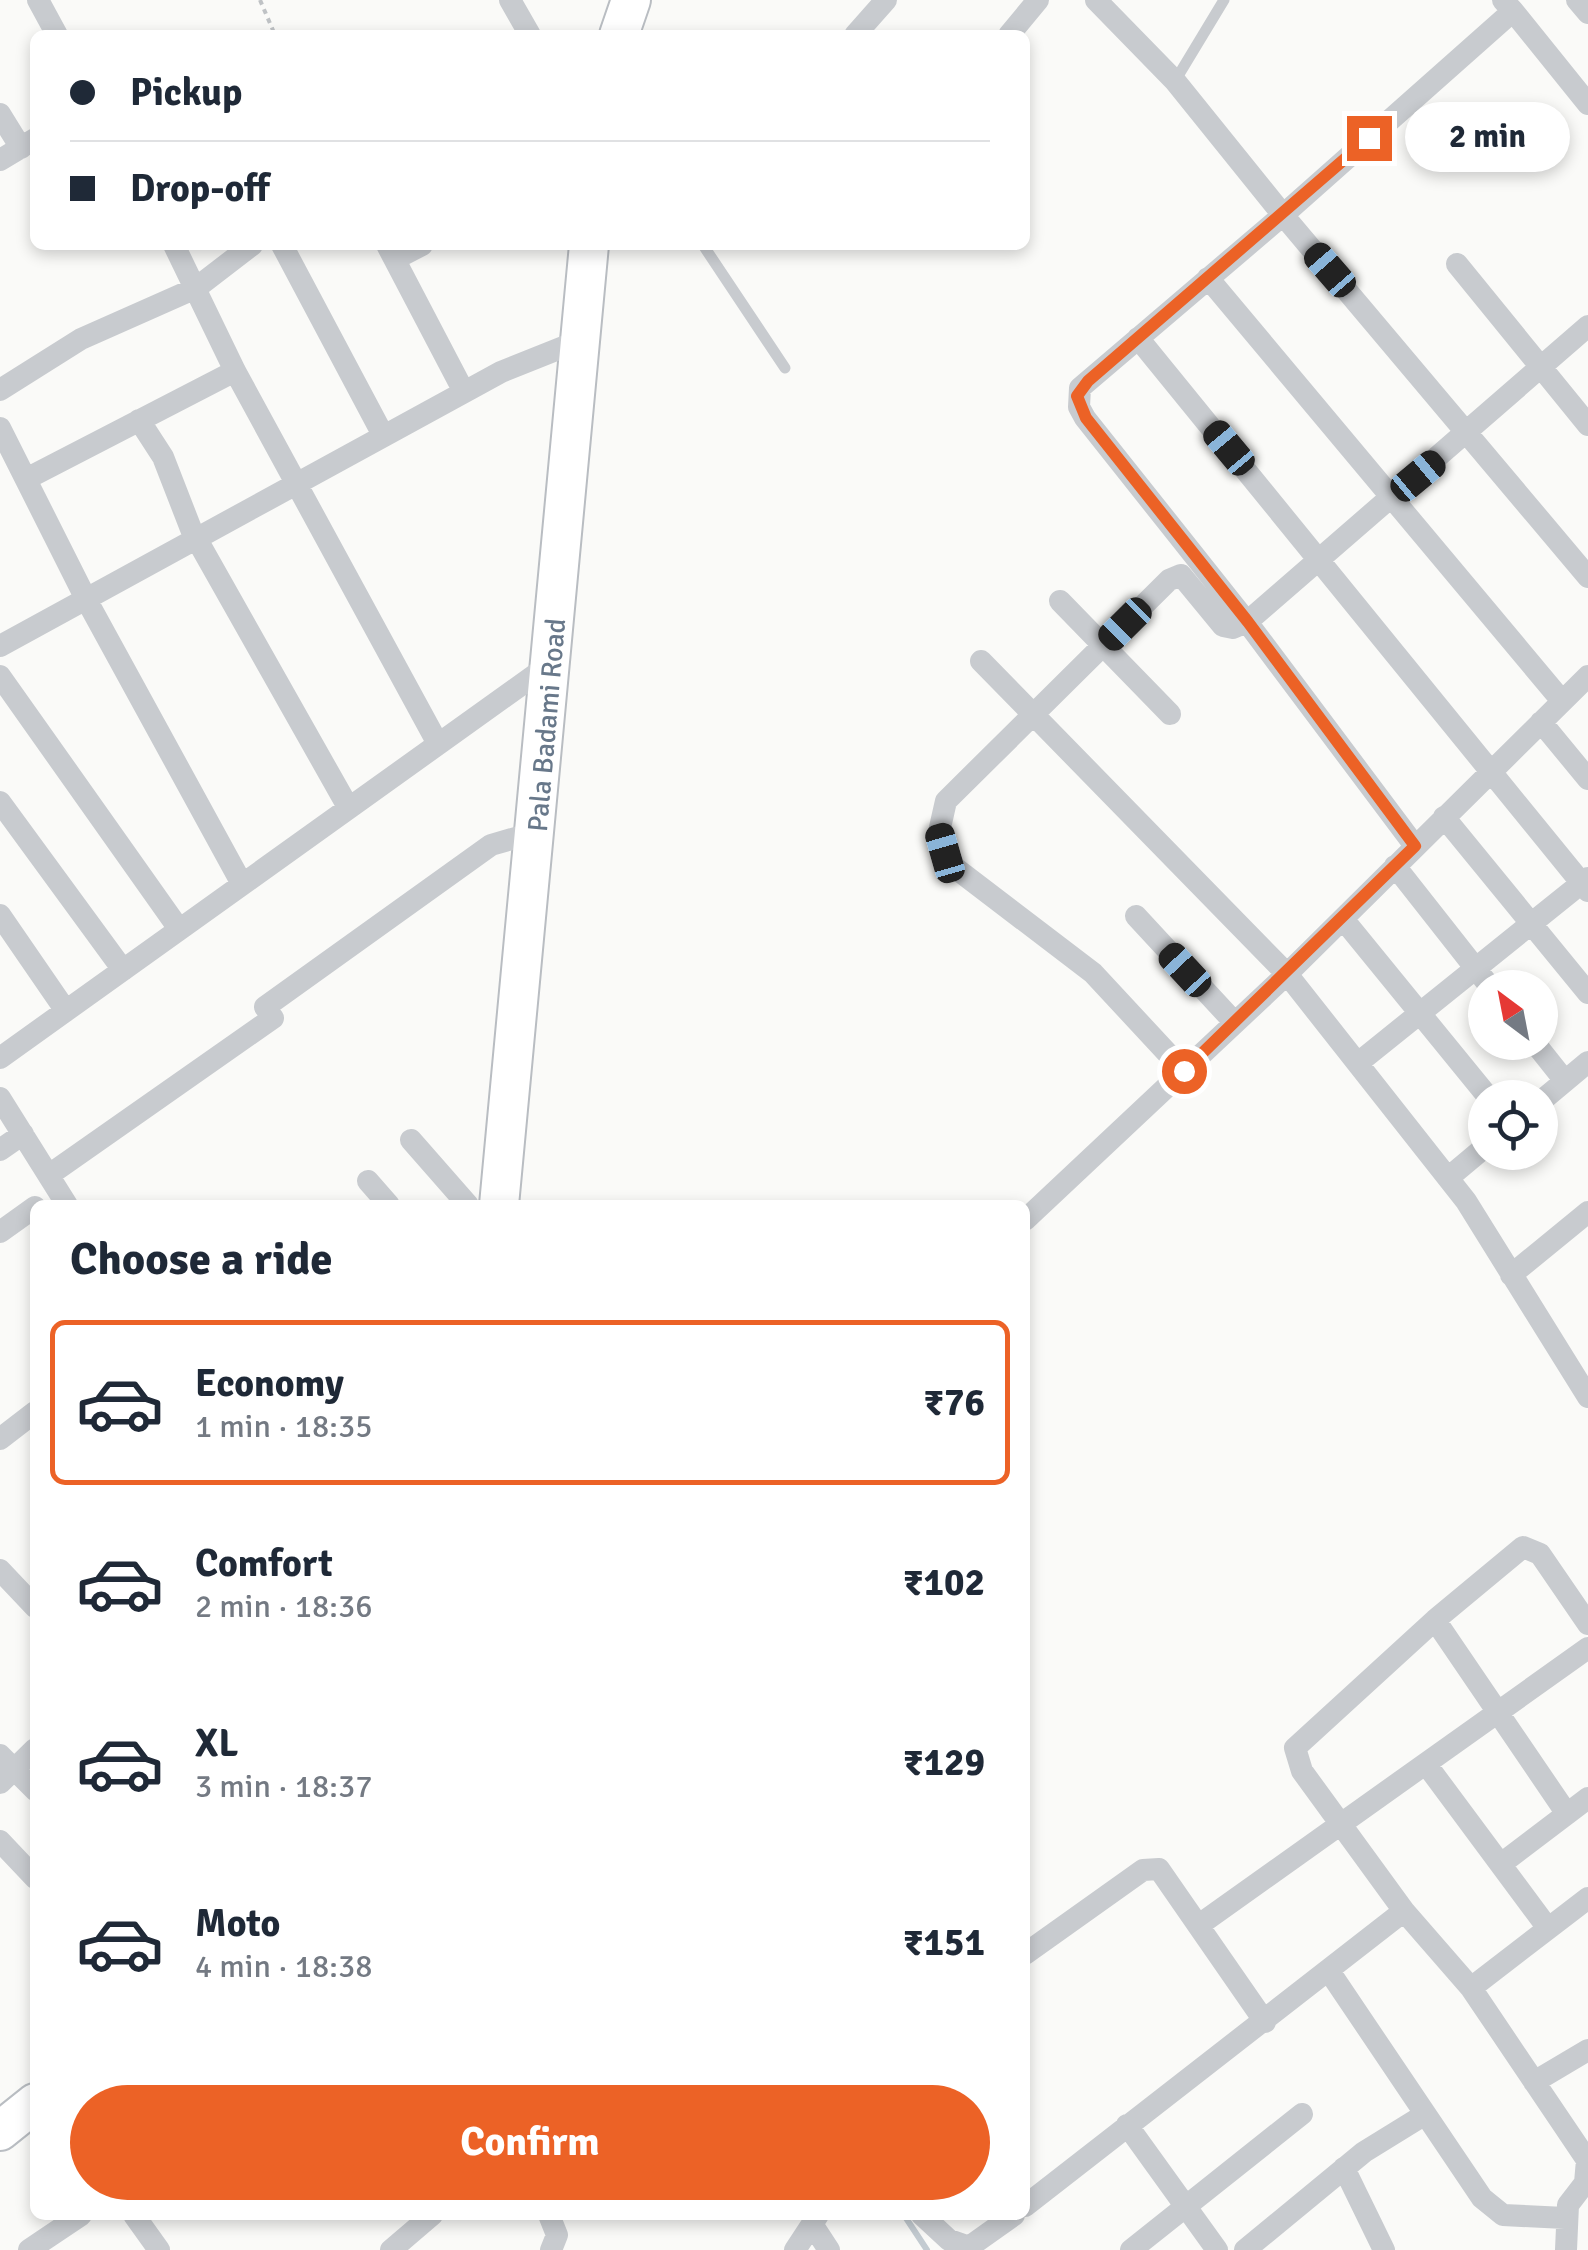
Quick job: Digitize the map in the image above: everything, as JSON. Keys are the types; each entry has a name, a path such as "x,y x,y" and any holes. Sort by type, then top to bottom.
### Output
{"main road":[{"path":"621,30 631,0"},
{"name":"Pala Badami Road","path":"499,1200 553,662 589,250"},
{"path":"0,2130 30,2106"}],"street":[{"path":"38,0 54,30"},
{"path":"510,0 527,30"},
{"path":"859,30 886,0"},
{"path":"1012,30 1038,0"},
{"path":"1096,0 1176,82 1588,577"},
{"path":"1577,0 1588,12"},
{"path":"1415,846 1248,622 1079,408 1080,388 1283,214 1508,6 1588,104"},
{"path":"0,114 28,143 0,160"},
{"path":"177,250 235,371 437,742"},
{"path":"0,390 95,332 196,288 245,250"},
{"path":"285,250 383,436"},
{"path":"391,252 464,392"},
{"path":"1457,264 1588,425"},
{"path":"1208,278 1562,701"},
{"path":"1184,1071 1093,974 963,878 945,853 939,816 946,800 1175,576 1182,576 1223,626 1248,622 1588,326"},
{"path":"1138,338 1586,884 1530,926 1492,970"},
{"path":"0,646 464,392 528,359 580,340"},
{"path":"26,479 235,371"},
{"path":"140,420 162,457 198,536 348,807"},
{"path":"0,428 86,599 242,884"},
{"path":"1060,601 1170,714"},
{"path":"982,661 1287,974 1448,1178 1511,1275 1579,1361 1588,1397"},
{"path":"0,1058 553,662"},
{"path":"0,676 179,929"},
{"path":"1030,1215 1287,974 1588,677"},
{"path":"1542,722 1588,779"},
{"path":"0,802 122,970"},
{"path":"1444,818 1588,993"},
{"path":"0,1098 58,1190 269,1012 490,845 536,832"},
{"path":"1395,866 1477,970"},
{"path":"0,916 66,1011"},
{"path":"1136,916 1235,1023"},
{"path":"1343,918 1475,1080"},
{"path":"1358,1064 1422,1014 1468,988"},
{"path":"1548,1060 1565,1081"},
{"path":"1558,1087 1588,1062"},
{"path":"0,1150 23,1134"},
{"path":"410,1140 464,1200"},
{"path":"1448,1178 1468,1161"},
{"path":"368,1181 385,1200"},
{"path":"0,1232 30,1210"},
{"path":"1511,1275 1588,1212"},
{"path":"0,1439 30,1416"},
{"path":"1566,2250 1568,2204 1586,2184 1587,2160 1471,1988 1404,1911 1302,1771 1296,1748 1435,1620 1523,1547 1540,1554 1588,1624"},
{"path":"0,1570 30,1602"},
{"path":"1435,1620 1567,1814"},
{"path":"1199,1925 1588,1648"},
{"path":"30,1752 5,1769 30,1786"},
{"path":"1426,1764 1547,1926"},
{"path":"1501,1864 1588,1798"},
{"path":"0,1841 30,1873"},
{"path":"1030,1951 1151,1867 1166,1876 1264,2022"},
{"path":"1471,1988 1588,1898"},
{"path":"1030,2202 1404,1911"},
{"path":"1328,1971 1396,2066 1424,2116 1492,2209 1517,2217 1565,2218"},
{"path":"1534,2082 1588,2050"},
{"path":"1131,2250 1302,2114"},
{"path":"1245,2250 1344,2168 1424,2116"},
{"path":"1127,2125 1217,2250"},
{"path":"1344,2168 1384,2250"},
{"path":"29,2250 74,2220"},
{"path":"138,2220 159,2250"},
{"path":"390,2250 426,2220"},
{"path":"551,2220 556,2236 551,2250"},
{"path":"795,2250 815,2220"},
{"path":"815,2220 829,2250"},
{"path":"927,2220 949,2240 969,2247 1007,2220"}],"lane":[{"path":"1176,82 1224,0"},
{"path":"707,250 784,368"}],"path":[{"path":"260,0 272,30"}],"waterway":[{"path":"907,2220 927,2250"}],"route":[{"path":"1184,1071 1415,846 1248,622 1086,418 1077,396 1080,388 1369,138"}]}
